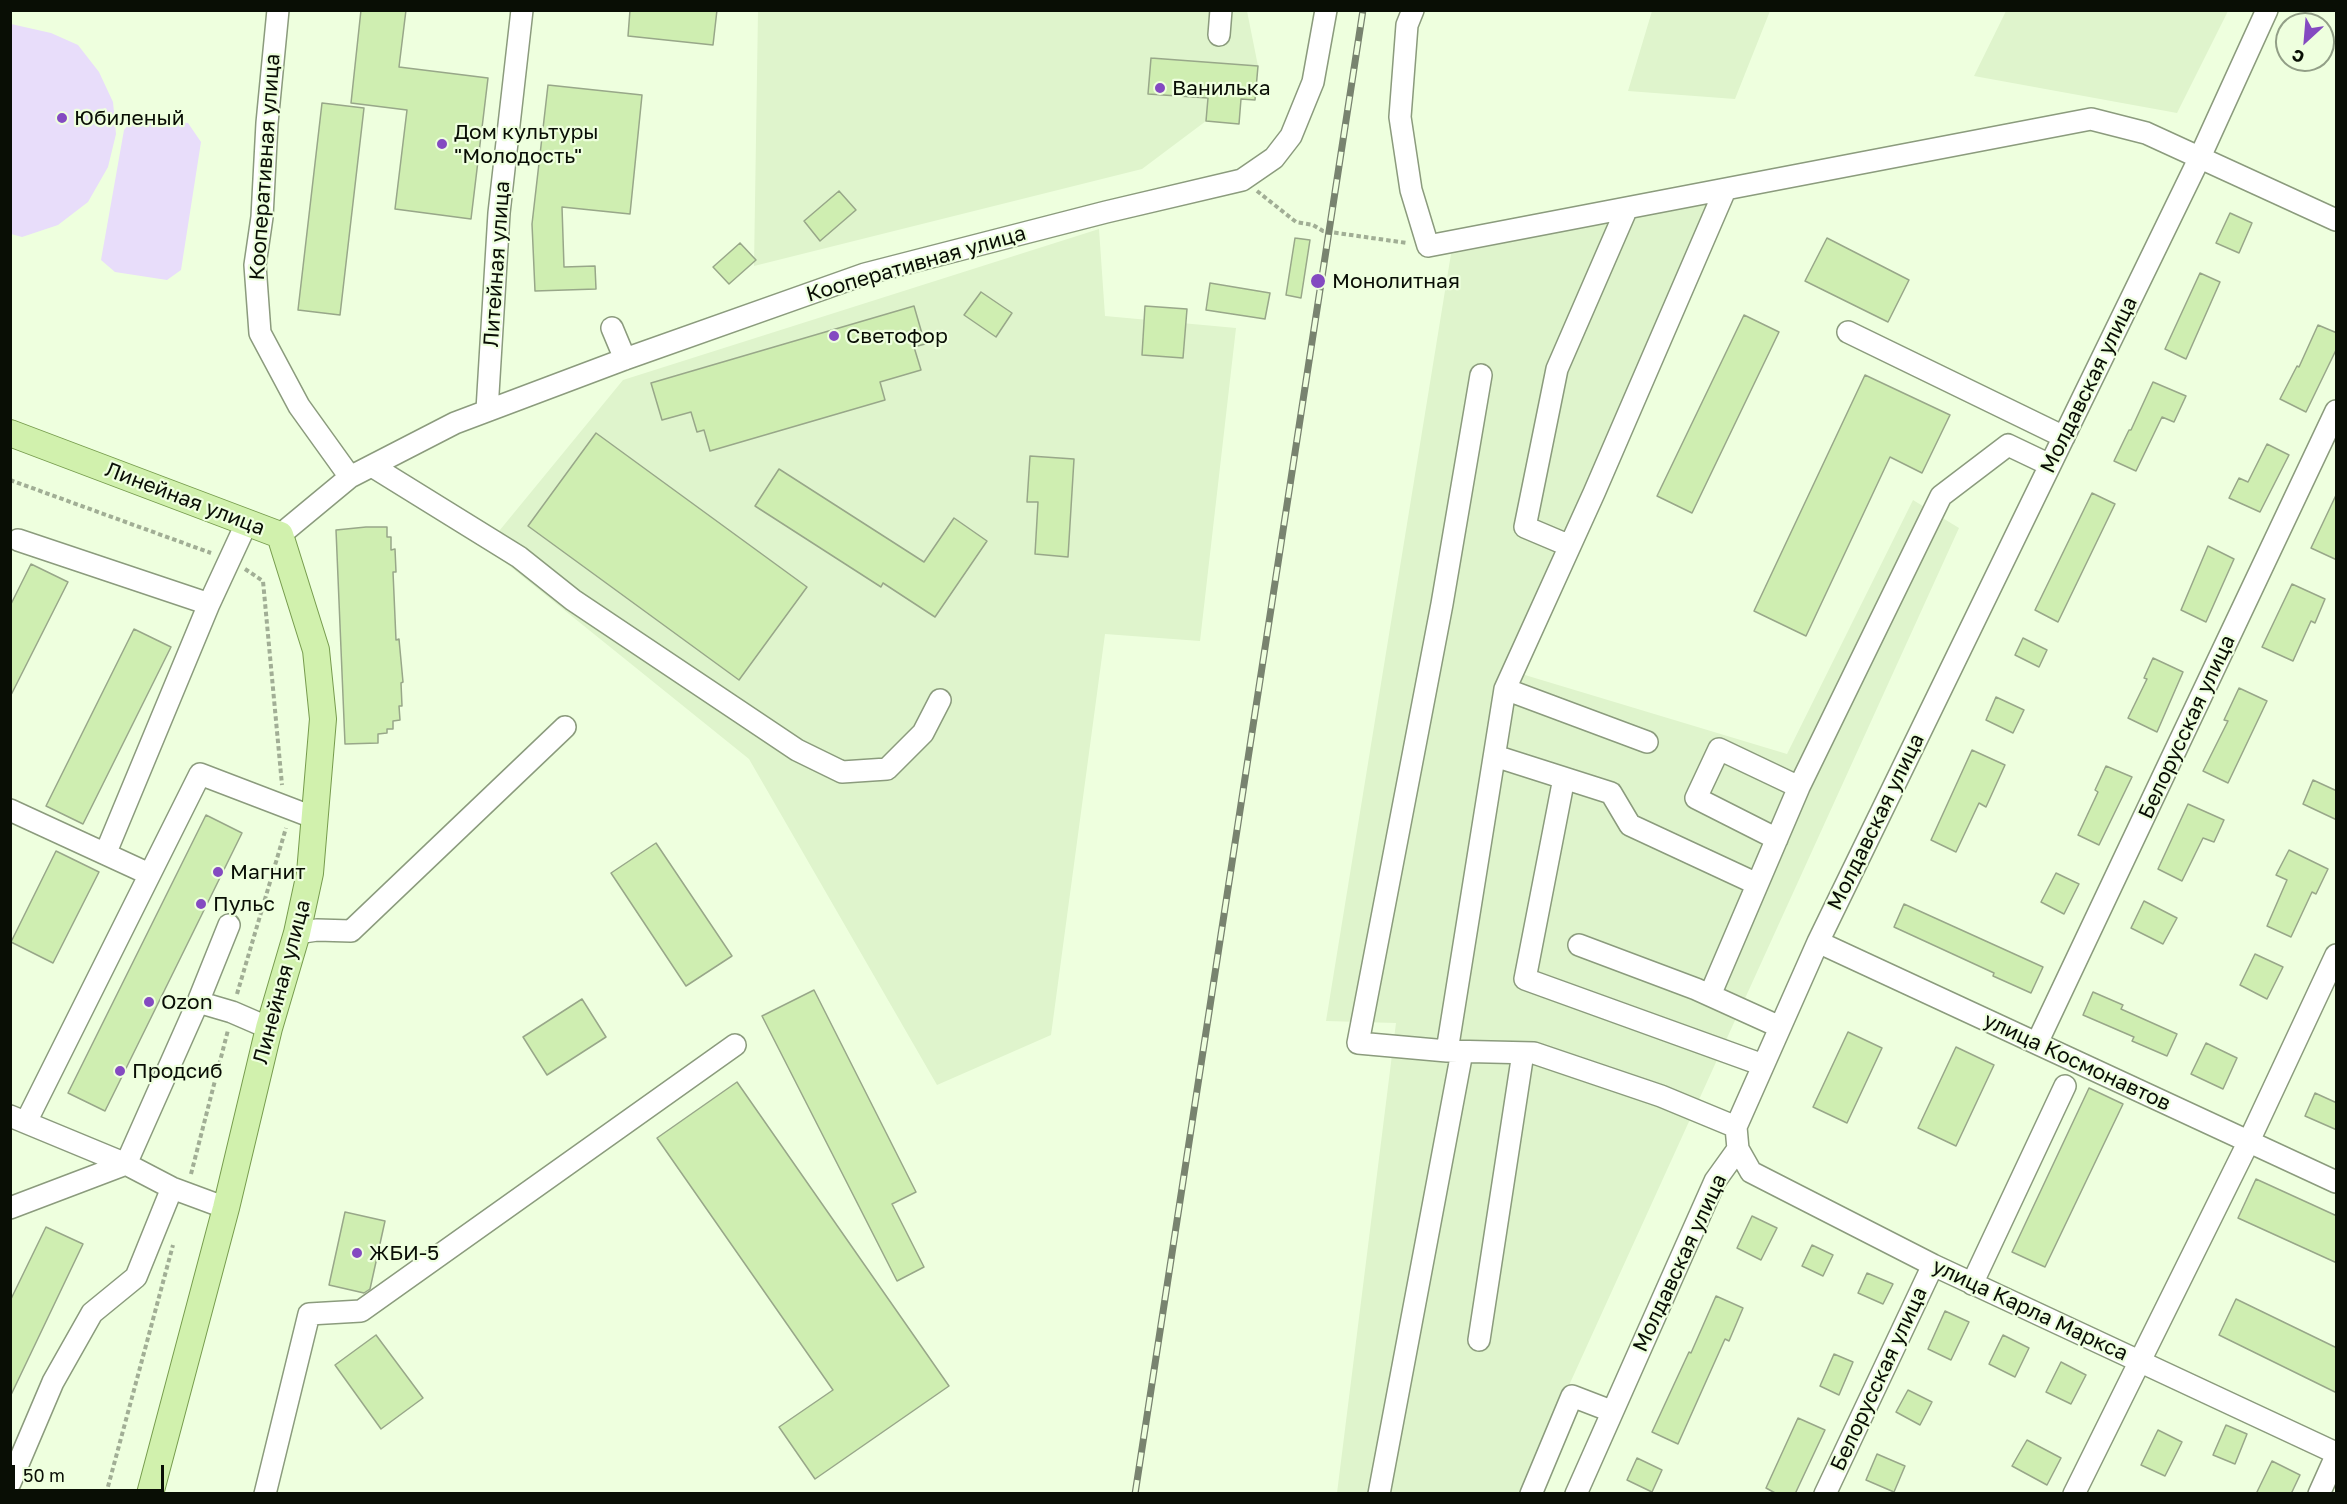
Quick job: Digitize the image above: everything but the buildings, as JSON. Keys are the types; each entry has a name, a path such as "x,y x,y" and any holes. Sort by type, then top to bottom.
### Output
{"main road":[{"name":"Линейная улица","path":"11,434 280,535 316,650 323,719 310,873 297,933 269,1028 226,1208 150,1494"}],"street":[{"name":"Кооперативная улица","path":"278,10 267,123 262,218 255,265 260,333 299,406 350,477"},
{"name":"Литейная улица","path":"487,410 499,213 522,10"},
{"path":"1219,35 1221,10"},
{"name":"Кооперативная улица","path":"280,535 350,477 455,423 625,359 865,274 1106,212 1242,180 1274,158 1291,135 1313,82 1326,10"},
{"path":"1413,10 1407,25 1400,117 1411,190 1428,246 2091,119 2146,133 2337,220"},
{"name":"Молдавская улица","path":"1576,1494 1715,1181 1738,1149 1736,1127 1818,942 2200,157 2266,10"},
{"path":"1379,1494 1455,1051 1505,689 1725,190"},
{"path":"1570,546 1525,527 1557,369 1627,208"},
{"path":"612,328 625,359"},
{"path":"1848,332 2064,437"},
{"path":"1481,375 1440,616 1358,1043 1455,1051 1533,1053 1661,1096 1736,1127"},
{"name":"Белорусская улица","path":"2037,1043 2337,411"},
{"path":"1710,995 1799,787 1941,496 2008,445 2050,465"},
{"path":"372,466 519,557 573,600 797,750 842,772 887,769 922,733 940,700"},
{"path":"106,852 209,604 247,522"},
{"path":"13,545 209,604"},
{"path":"1505,689 1647,742"},
{"path":"297,933 317,930 351,931 565,727"},
{"path":"1777,839 1696,798 1719,749 1799,787"},
{"path":"1495,756 1611,793 1630,825 1757,884"},
{"path":"226,1208 179,1190 126,1164 18,1119 200,774 315,818"},
{"path":"1564,778 1525,979 1763,1065"},
{"path":"13,818 106,852 149,874"},
{"path":"10,1208 126,1164 230,925"},
{"name":"улица Космонавтов","path":"1818,942 2248,1143 2337,1182"},
{"path":"1579,945 1710,995 1780,1027"},
{"path":"2074,1494 2248,1143 2337,955"},
{"path":"198,1002 232,1012 269,1028"},
{"path":"265,1494 309,1314 361,1311 735,1045"},
{"path":"1479,1340 1523,1053"},
{"path":"1972,1284 2065,1086"},
{"name":"улица Карла Маркса","path":"1738,1149 1752,1172 1933,1265 2337,1454"},
{"path":"10,1483 53,1382 92,1313 136,1277 179,1190"},
{"name":"Белорусская улица","path":"1825,1494 1933,1265"},
{"path":"1531,1494 1572,1396 1611,1411"},
{"path":"2319,1494 2337,1454"}],"path":[{"path":"1242,180 1296,222 1313,225 1329,232 1428,246"},
{"path":"179,1190 286,827"},
{"path":"106,1494 175,1237"}],"shaded area":[{"path":"2006,10 2228,11 2177,113 1974,76"},
{"path":"758,11 1247,11 1258,66 1255,100 1241,99 1239,124 1206,121 1142,169 754,266"},
{"path":"1652,11 1770,11 1735,99 1628,91"},
{"name":"Юбиленый","path":"11,24 51,33 78,45 99,72 113,102 116,134 108,167 88,202 58,225 22,237 11,234"},
{"path":"134,118 188,123 201,142 181,270 167,280 115,272 101,260 124,130"},
{"path":"1711,201 1505,669 1787,754 1913,500 1959,528 1520,1493 1337,1493 1396,1023 1326,1021 1451,254"},
{"path":"1099,229 1105,316 1236,328 1200,641 1105,634 1051,1035 937,1085 749,759 486,547 623,380"}],"railway":[{"path":"1135,1494 1363,10"}],"place":[{"name":"Ванилька","path":"1160,88"},
{"name":"Юбиленый","path":"62,118"},
{"name":"Дом культуры \"Молодость\"","path":"442,144"},
{"name":"Монолитная","path":"1318,281"},
{"name":"Светофор","path":"834,336"},
{"name":"Магнит","path":"218,872"},
{"name":"Пульс","path":"201,904"},
{"name":"Ozon","path":"149,1002"},
{"name":"Продсиб","path":"120,1071"},
{"name":"ЖБИ-5","path":"357,1253"}]}
